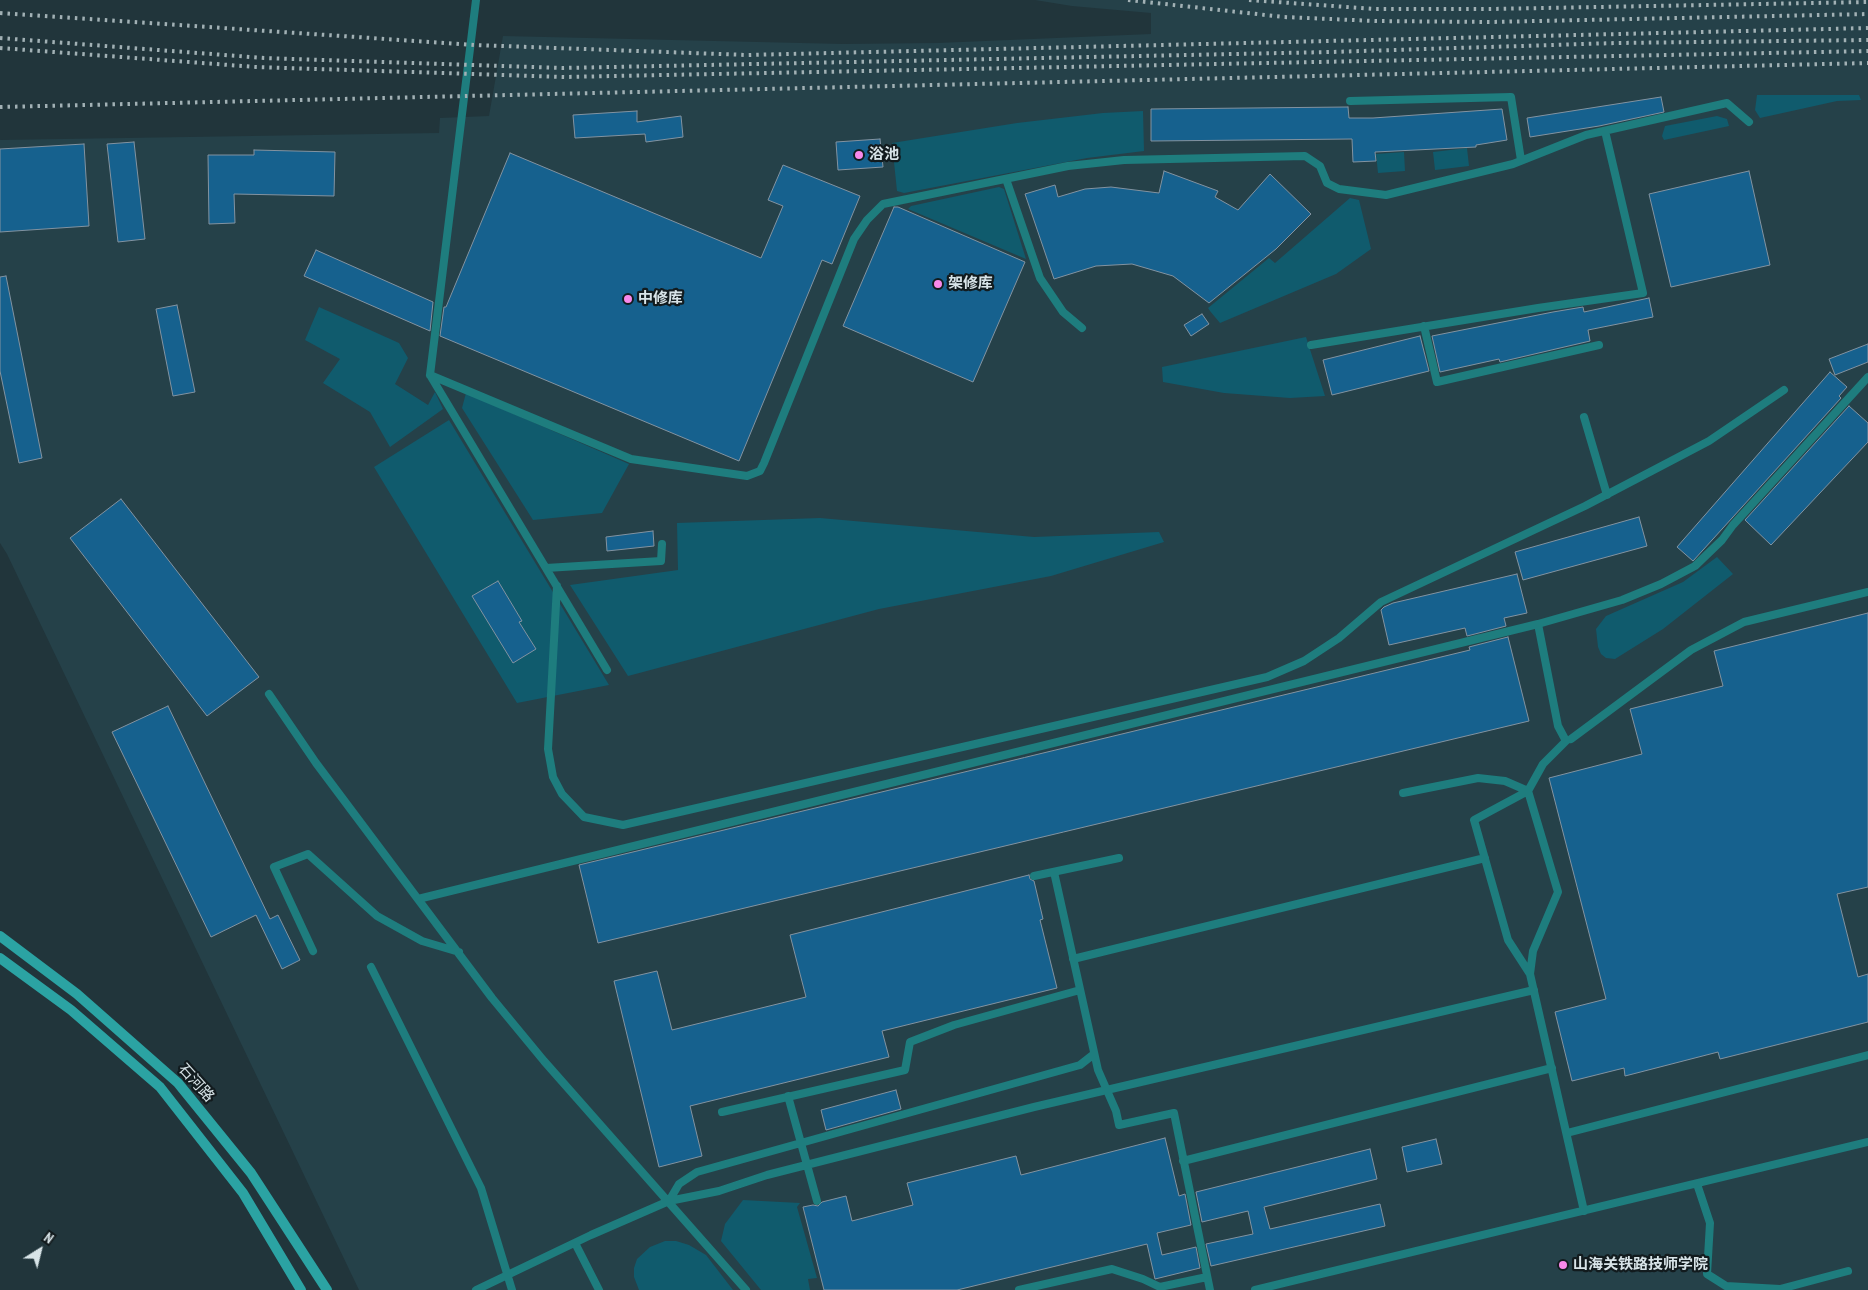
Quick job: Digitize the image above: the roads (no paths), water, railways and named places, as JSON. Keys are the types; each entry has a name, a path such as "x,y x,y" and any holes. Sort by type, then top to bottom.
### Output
{"main road":[{"name":"石河路","path":"0,936 77,994 178,1084 251,1173 326,1290"},
{"name":"石河路","path":"0,958 71,1010 160,1088 243,1193 301,1290"}],"lane":[{"path":"476,0 430,375 607,670"},
{"path":"1350,101 1511,97 1521,160"},
{"path":"430,375 631,460 747,476 760,471 764,463 854,239 867,220 884,204 1068,166 1124,160 1305,156 1320,166 1328,183 1339,188 1386,195 1521,160 1586,135 1727,103 1749,122"},
{"path":"1311,345 1643,293 1605,131"},
{"path":"1006,179 1040,278 1063,312 1082,328"},
{"path":"1424,326 1437,382 1599,345"},
{"path":"418,898 1538,624 1622,600 1661,584 1696,566 1722,540 1733,525 1868,377"},
{"path":"557,586 548,749 553,777 562,794 584,817 623,825 1267,677 1304,661 1339,638 1381,602 1607,495 1709,441 1784,390"},
{"path":"1584,417 1607,495"},
{"path":"546,568 661,561 662,544"},
{"path":"1571,739 1691,650 1744,622 1868,592"},
{"path":"1538,624 1558,726 1566,741 1543,764 1528,791 1474,820 1508,940 1530,974 1584,1211"},
{"path":"269,694 316,763 492,998 544,1061 746,1290"},
{"path":"1402,793 1478,778 1505,781 1528,791 1558,892 1533,950 1530,974"},
{"path":"313,951 274,867 308,854 377,916 422,942 458,952"},
{"path":"1034,876 1119,858"},
{"path":"1073,960 1485,858"},
{"path":"1054,872 1098,1070 1119,1125 1174,1113 1210,1290"},
{"path":"371,967 481,1188 509,1274 512,1290"},
{"path":"722,1112 905,1070 910,1042 954,1025 1080,990"},
{"path":"476,1290 669,1201 719,1191 808,1164 1034,1107 1534,990"},
{"path":"669,1201 679,1184 697,1172 1080,1065 1094,1054"},
{"path":"1566,1133 1868,1055"},
{"path":"1183,1161 1552,1068"},
{"path":"788,1096 817,1201"},
{"path":"1255,1290 1868,1142"},
{"path":"1697,1184 1710,1222 1707,1274 1726,1286 1780,1289 1848,1271"},
{"path":"575,1243 598,1290"},
{"path":"1019,1290 1112,1269 1143,1279 1160,1289 1207,1277"}],"railway":[{"path":"1128,0 1284,17 1375,21 1490,22 1868,14"},
{"path":"1249,0 1375,9 1490,9 1868,2"},
{"path":"0,13 475,45 747,55 1868,28"},
{"path":"0,38 264,58 563,68 1330,52 1616,43 1868,40"},
{"path":"0,48 256,67 565,77 1868,51"},
{"path":"0,107 1868,63"}],"place":[{"name":"浴池","path":"859,155"},
{"name":"架修库","path":"938,284"},
{"name":"中修库","path":"628,299"},
{"name":"山海关铁路技师学院","path":"1563,1265"}]}
